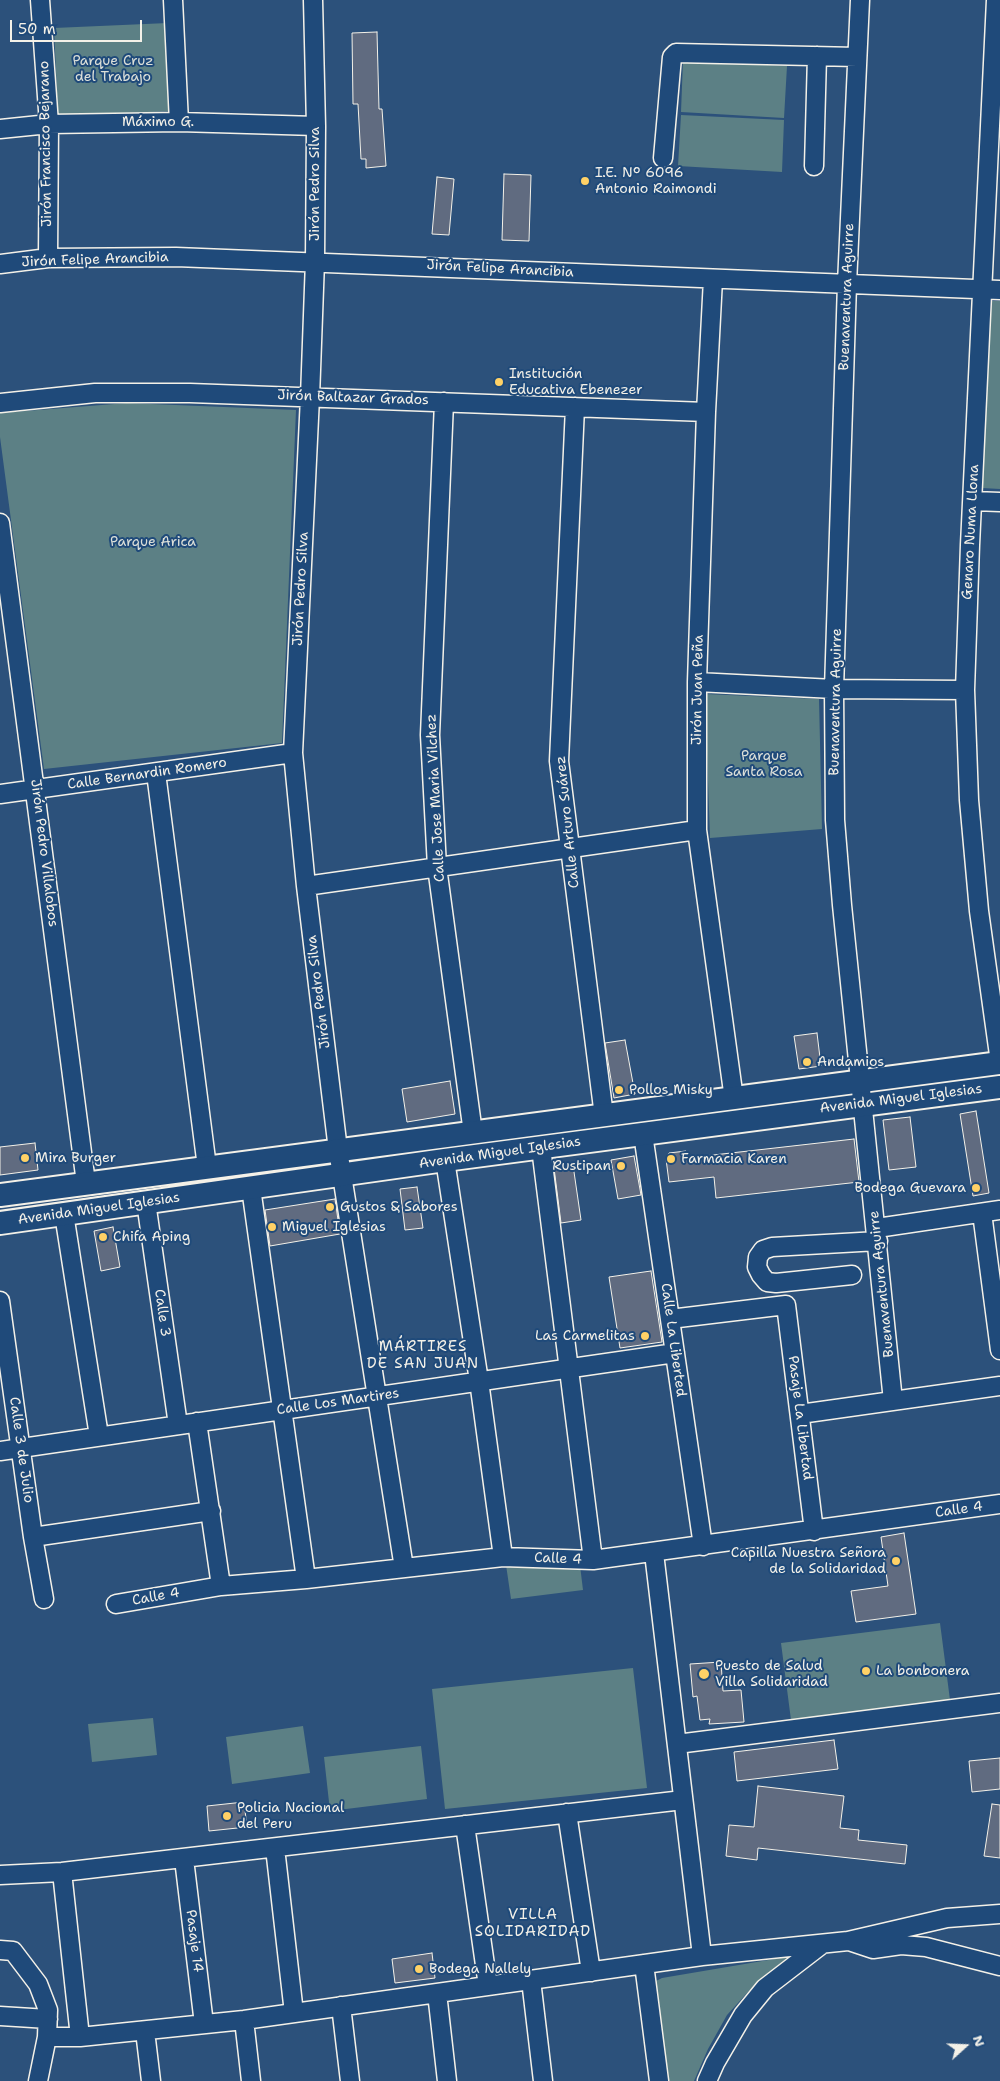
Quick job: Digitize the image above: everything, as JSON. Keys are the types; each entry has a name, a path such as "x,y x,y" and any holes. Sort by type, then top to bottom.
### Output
{"main road":[{"name":"Avenida Miguel Iglesias","path":"0,1194 604,1116 1000,1062"},
{"name":"Avenida Miguel Iglesias","path":"0,1222 445,1160 1000,1087"}],"street":[{"name":"Jirón Francisco Bejarano","path":"40,0 49,124 48,258"},
{"path":"173,0 179,122"},
{"name":"Jirón Pedro Silva","path":"313,0 316,126 315,261 294,753 306,886 338,1150 404,1568"},
{"name":"Buenaventura Aguirre","path":"860,0 847,284 834,689 835,820 893,1401"},
{"name":"Genaro Numa Llona","path":"996,0 992,290 973,501 965,690 969,800 977,892 1000,1062"},
{"path":"663,158 672,57 676,53 857,57"},
{"path":"814,166 817,56"},
{"name":"Máximo G.","path":"0,129 49,124 179,122 316,126"},
{"name":"Jirón Felipe Arancibia","path":"0,264 48,258 176,257 315,261 992,290"},
{"name":"Jirón Juan Peña","path":"713,279 706,412 697,682 697,830 734,1098"},
{"name":"Jirón Baltazar Grados","path":"0,403 95,393 190,393 706,412"},
{"name":"Calle Jose Maria Vilchez","path":"444,402 430,735 437,867 473,1133"},
{"name":"Calle Arturo Suárez","path":"575,407 560,761 604,1116"},
{"path":"973,501 1000,502"},
{"name":"Jirón Pedro Villalobos","path":"0,523 86,1183"},
{"path":"697,682 834,689 965,690"},
{"name":"Calle Bernardin Romero","path":"0,794 294,753"},
{"path":"156,773 207,1167"},
{"path":"306,886 697,830"},
{"name":"Calle La Liberted","path":"643,1134 703,1546"},
{"path":"541,1148 593,1560"},
{"path":"445,1160 479,1381 503,1557"},
{"path":"251,1188 306,1579"},
{"name":"Calle 3","path":"146,1202 178,1425"},
{"path":"852,1275 776,1283 767,1282 761,1276 757,1267 758,1257 763,1250 772,1246 877,1235 982,1212 1000,1210"},
{"path":"982,1212 1000,1350"},
{"path":"64,1214 99,1436"},
{"name":"Calle 3 de Julio","path":"0,1301 33,1536 44,1600"},
{"name":"Pasaje La Libertad","path":"670,1319 786,1305 814,1531"},
{"name":"Calle Los Martires","path":"0,1451 675,1353"},
{"path":"800,1414 1000,1386"},
{"path":"197,1422 222,1586"},
{"name":"Calle 4","path":"116,1604 222,1586 306,1579 503,1557 593,1560 1000,1504"},
{"path":"33,1536 211,1511"},
{"path":"654,1553 702,1956"},
{"path":"677,1744 1000,1703"},
{"path":"0,1875 62,1872 184,1859 683,1800"},
{"path":"567,1813 591,1972"},
{"path":"465,1825 488,1986"},
{"path":"275,1848 294,2013"},
{"name":"Pasaje 14","path":"184,1859 204,2024"},
{"path":"62,1872 80,2037"},
{"path":"48,2037 80,2037 244,2020 702,1956 821,1945 848,1941 947,1918 1000,1914"},
{"path":"848,1941 873,1949 900,1944 926,1947 1000,1966"},
{"path":"707,2081 715,2063 743,2015 765,1988 821,1945"},
{"path":"0,1950 13,1951 38,1984 48,2010 48,2037 38,2081"},
{"path":"644,1964 659,2081"},
{"path":"531,1980 543,2081"},
{"path":"438,1994 447,2081"},
{"path":"341,2006 350,2081"},
{"path":"0,2016 48,2020"},
{"path":"244,2020 251,2081"},
{"path":"144,2031 151,2081"}],"green space":[{"name":"Parque Cruz del Trabajo","path":"168,23 173,111 58,116 54,28"},
{"path":"683,60 787,66 784,118 681,112"},
{"path":"681,115 784,120 782,172 678,166"},
{"path":"989,301 1000,301 1000,489 982,488"},
{"name":"Parque Arica","path":"127,403 296,410 282,743 44,769 0,437 0,413"},
{"name":"Parque Santa Rosa","path":"705,694 819,699 822,829 710,838"},
{"path":"578,1549 583,1590 511,1599 505,1558"},
{"name":"La bonbonera","path":"940,1623 950,1700 791,1720 781,1643"},
{"path":"633,1668 647,1788 445,1809 432,1689"},
{"path":"153,1718 157,1755 92,1762 88,1724"},
{"path":"303,1726 310,1773 232,1784 226,1737"},
{"path":"421,1746 427,1799 330,1811 324,1757"},
{"path":"792,1956 757,1982 727,2015 708,2049 694,2081 665,2081 653,1985 656,1981 662,1978"}],"building":[{"path":"377,32 379,109 382,109 386,166 366,168 366,159 361,159 358,104 353,104 352,33"},
{"path":"504,174 531,175 529,241 502,240"},
{"path":"437,177 454,179 449,235 432,234"},
{"path":"817,1033 821,1066 799,1069 794,1036"},
{"path":"625,1040 635,1094 614,1098 605,1043"},
{"path":"450,1081 455,1114 407,1122 402,1089"},
{"path":"976,1111 989,1193 973,1196 960,1114"},
{"path":"910,1117 916,1167 889,1170 883,1120"},
{"path":"854,1139 859,1182 716,1198 714,1177 669,1182 666,1159 669,1153 686,1151 687,1158"},
{"name":"Mira Burger","path":"35,1143 38,1170 0,1175 0,1147"},
{"path":"634,1156 641,1195 618,1199 611,1160"},
{"path":"573,1165 581,1220 561,1223 554,1168"},
{"path":"417,1187 423,1228 405,1230 400,1189"},
{"path":"335,1199 340,1234 270,1246 265,1210"},
{"path":"113,1227 120,1267 101,1271 94,1231"},
{"path":"651,1271 662,1342 620,1348 609,1277"},
{"name":"Capilla Nuestra Señora de la Solidaridad","path":"904,1533 916,1614 856,1622 851,1591 888,1586 881,1537"},
{"path":"721,1662 723,1691 741,1690 744,1722 709,1724 710,1719 700,1720 697,1696 693,1697 690,1664"},
{"path":"834,1740 838,1769 737,1781 734,1752"},
{"path":"1000,1758 1000,1789 972,1792 969,1761"},
{"path":"758,1786 844,1796 840,1828 859,1830 858,1840 907,1845 905,1864 758,1848 757,1860 726,1856 729,1825 754,1827"},
{"name":"Policia Nacional del Peru","path":"244,1802 247,1827 209,1831 207,1806"},
{"path":"992,1804 1000,1805 1000,1858 984,1856"},
{"path":"432,1953 435,1978 395,1983 392,1959"}],"place":[{"name":"I.E. N° 6096 Antonio Raimondi","path":"585,181"},
{"name":"Institución Educativa Ebenezer","path":"499,382"},
{"name":"Andamios","path":"807,1062"},
{"name":"Pollos Misky","path":"619,1090"},
{"name":"Mira Burger","path":"25,1158"},
{"name":"Farmacia Karen","path":"671,1159"},
{"name":"Rustipan","path":"621,1166"},
{"name":"Bodega Guevara","path":"976,1188"},
{"name":"Gustos & Sabores","path":"330,1207"},
{"name":"Miguel Iglesias","path":"272,1227"},
{"name":"Chifa Aping","path":"103,1237"},
{"name":"Las Carmelitas","path":"645,1336"},
{"name":"Capilla Nuestra Señora de la Solidaridad","path":"896,1561"},
{"name":"La bonbonera","path":"866,1671"},
{"name":"Puesto de Salud Villa Solidaridad","path":"704,1674"},
{"name":"Policia Nacional del Peru","path":"227,1816"},
{"name":"Bodega Nallely","path":"419,1969"}],"district":[{"name":"MÁRTIRES DE SAN JUAN","path":"423,1356"},
{"name":"VILLA SOLIDARIDAD","path":"533,1924"}]}
